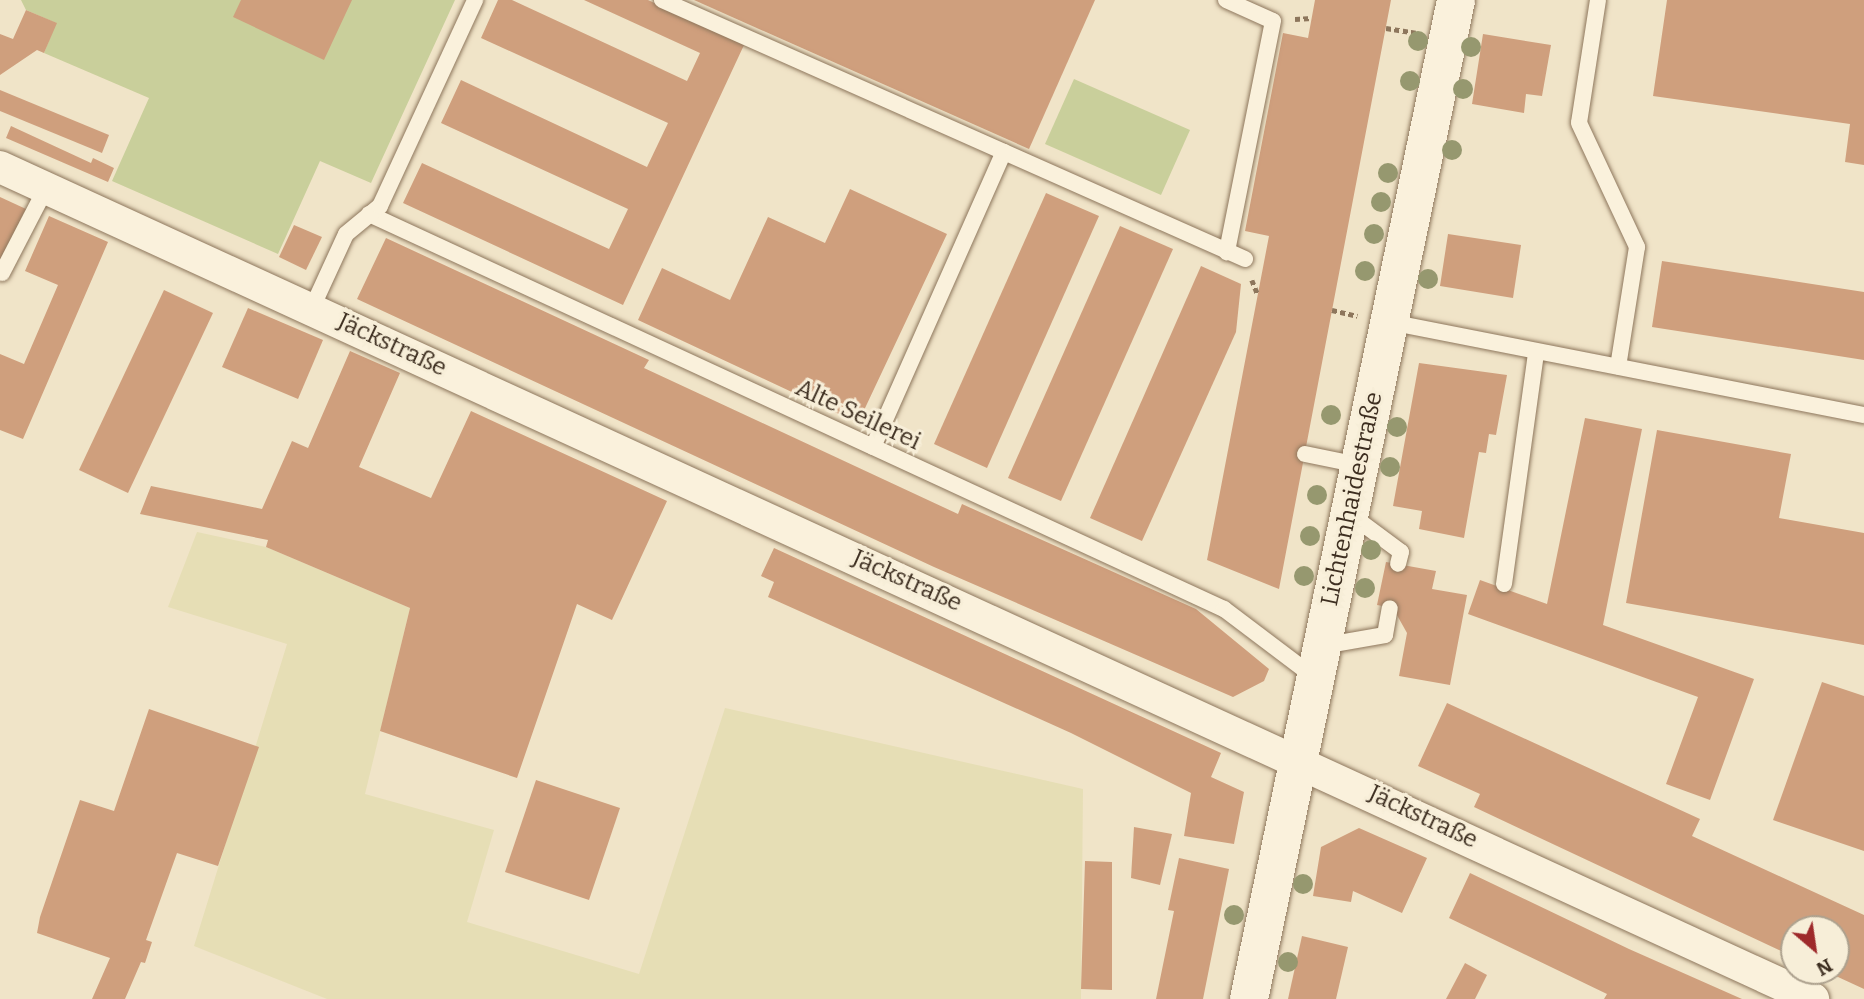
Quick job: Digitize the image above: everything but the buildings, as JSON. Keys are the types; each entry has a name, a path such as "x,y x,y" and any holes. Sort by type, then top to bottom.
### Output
{"street":[{"name":"Lichtenhaidestraße","path":"1249,999 1456,0"},
{"name":"Jäckstraße","path":"0,167 1298,759 1813,999"}],"lane":[{"path":"312,308 346,234 380,206 475,0"},
{"path":"662,0 1245,259"},
{"path":"1226,0 1273,21 1227,252"},
{"path":"1598,0 1579,123 1637,247 1618,367"},
{"path":"873,447 1004,152"},
{"path":"2,273 46,188"},
{"name":"Alte Seilerei","path":"369,215 1224,609 1318,662"},
{"path":"1389,322 1864,415"},
{"path":"1504,584 1536,352"},
{"path":"1305,454 1359,465"},
{"path":"1349,514 1401,552 1398,564"},
{"path":"1318,662 1385,635 1390,608"}],"shaded area":[{"path":"197,532 266,547 410,608 365,794 494,830 467,922 639,974 725,708 1083,789 1081,999 327,999 194,946 287,644 168,607"}],"green space":[{"path":"21,0 455,0 371,183 320,161 278,254 112,181 149,98 44,53 56,23 26,10"},
{"path":"1074,79 1190,130 1161,195 1045,144"}]}
